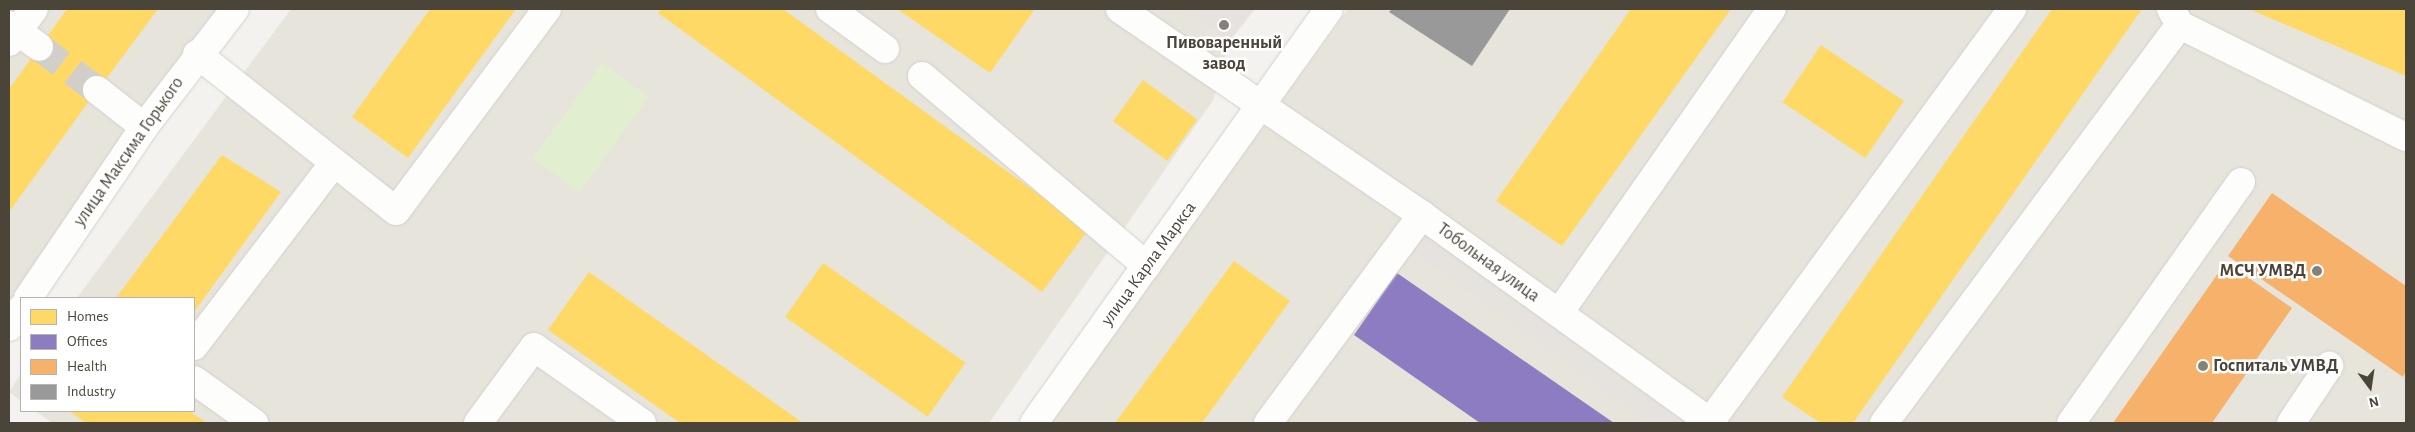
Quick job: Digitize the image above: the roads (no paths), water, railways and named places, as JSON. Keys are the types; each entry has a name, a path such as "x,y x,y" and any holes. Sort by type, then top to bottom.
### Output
{"street":[{"path":"34,9 12,33 39,47"},
{"name":"улица Максима Горького","path":"29,297 144,127 197,54 235,9"},
{"path":"197,54 396,211 547,9"},
{"path":"830,9 885,49"},
{"name":"Тобольная улица","path":"1120,9 1422,215 1711,423"},
{"name":"улица Карла Маркса","path":"1034,423 1263,105 1329,9"},
{"path":"1559,313 1772,9"},
{"path":"1711,423 2012,9"},
{"path":"1884,423 2176,17 2406,137"},
{"path":"922,76 1147,266"},
{"path":"97,90 144,127"},
{"path":"195,345 334,163"},
{"path":"2071,423 2241,182"},
{"path":"1268,423 1422,215"},
{"path":"9,327 20,310"},
{"path":"478,423 534,347 642,423"},
{"path":"2291,423 2329,366"},
{"path":"195,381 254,423"}],"tunnel":[{"path":"39,47 97,90"}],"place":[{"name":"Пивоваренный завод","path":"1224,25"},
{"name":"МСЧ УМВД","path":"2317,271"},
{"name":"Госпиталь УМВД","path":"2203,366"}]}
